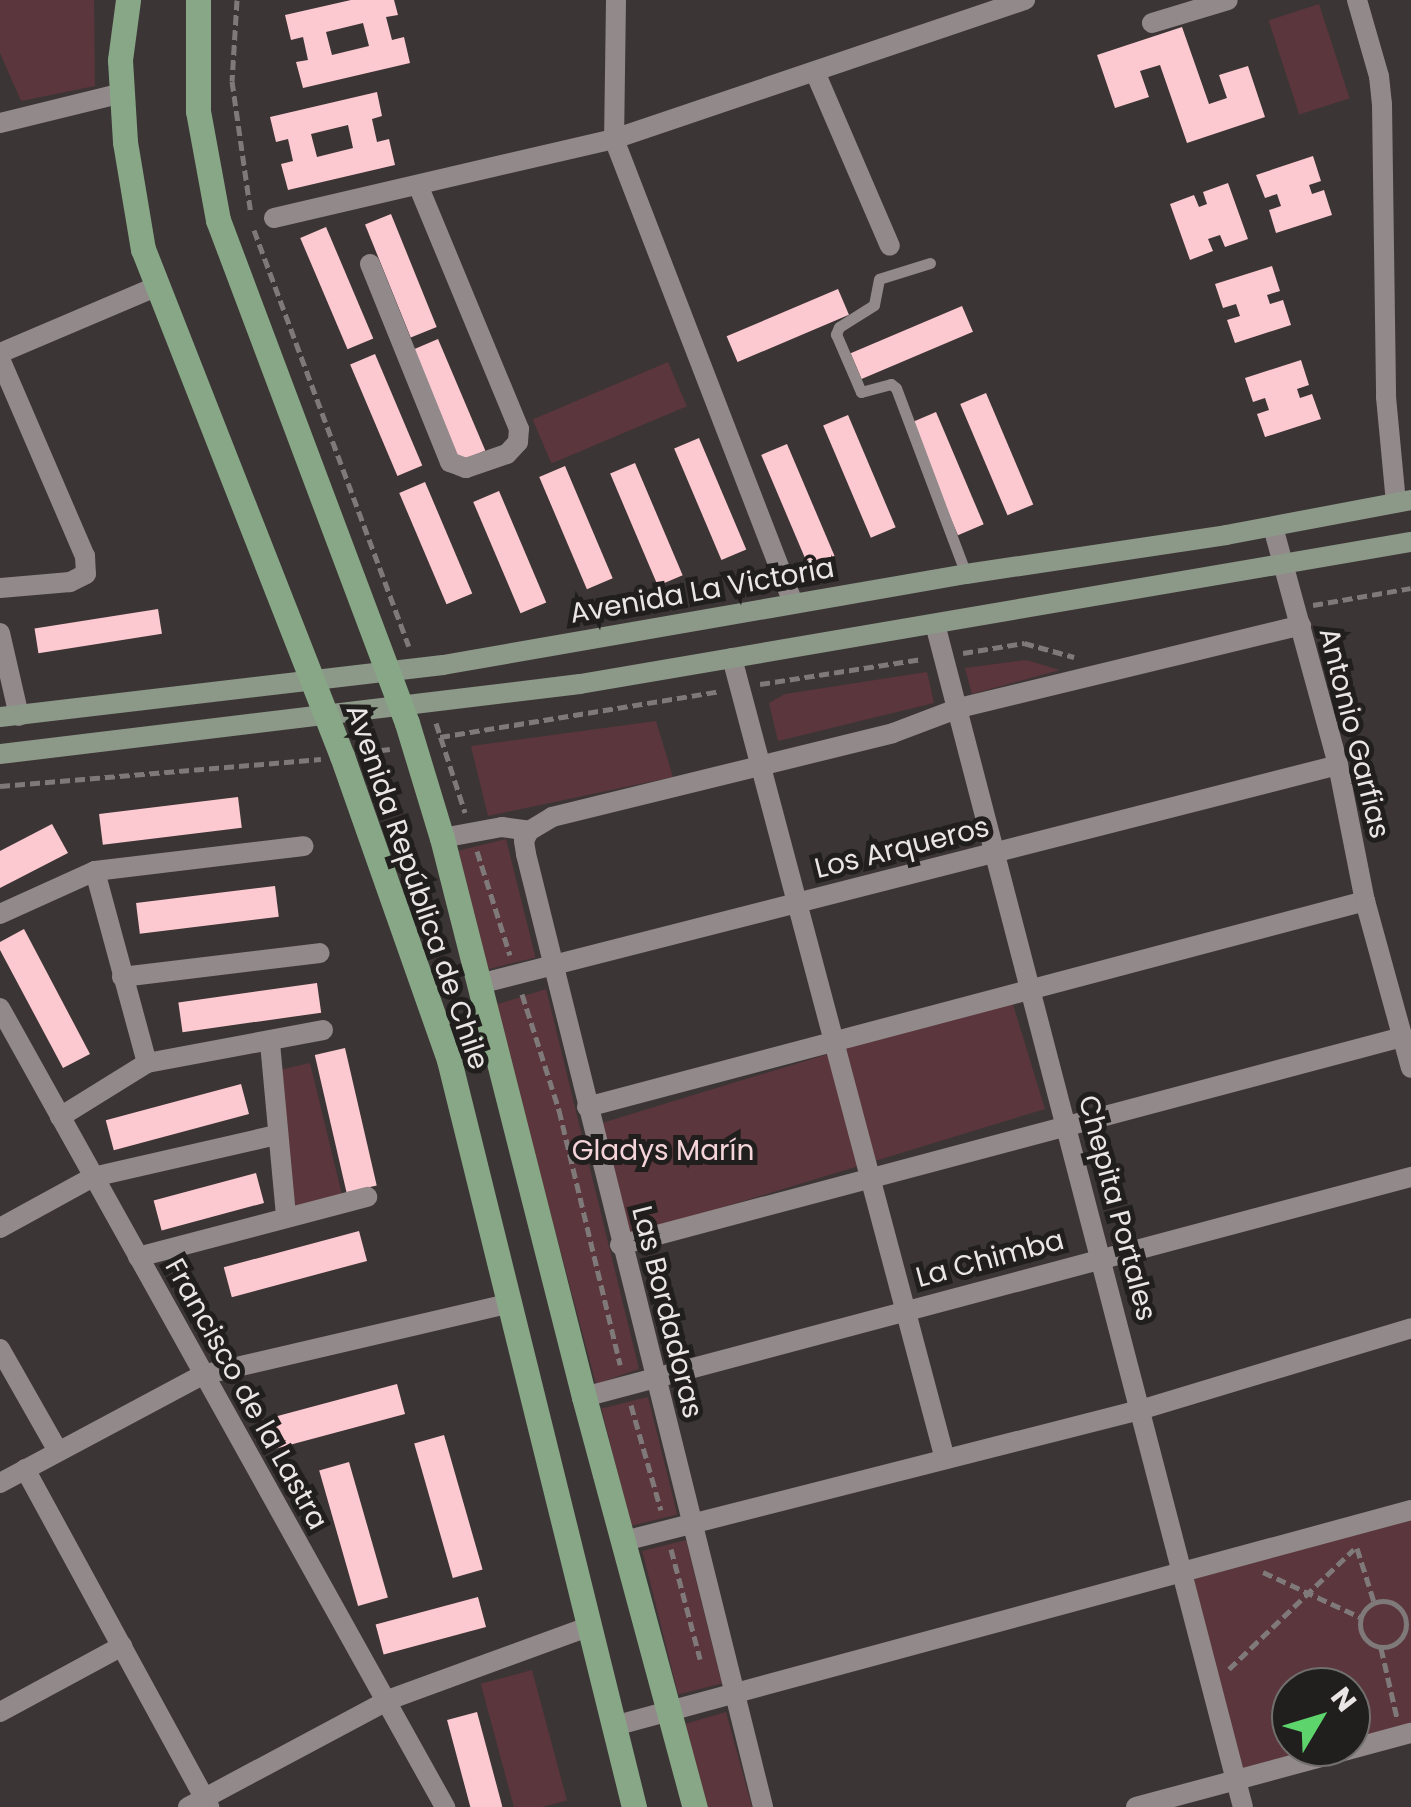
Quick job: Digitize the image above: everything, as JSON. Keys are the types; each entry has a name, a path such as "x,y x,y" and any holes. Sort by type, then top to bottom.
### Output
{"main road":[{"name":"Avenida República de Chile","path":"128,0 120,60 125,142 144,249 342,756 449,1060 634,1807"},
{"name":"Avenida República de Chile","path":"198,0 198,111 218,220 401,707 442,838 584,1397 695,1807"},
{"name":"Avenida La Victoria","path":"10,717 443,666 966,574 1273,527 1404,501"},
{"path":"0,754 401,707 732,658 1411,542"}],"street":[{"path":"616,0 614,140 793,603"},
{"path":"274,218 614,140 1025,0"},
{"path":"1152,23 1228,0"},
{"path":"1357,0 1380,76 1386,397 1404,501"},
{"path":"815,72 890,246"},
{"path":"0,123 122,93"},
{"path":"370,264 450,462 466,468 507,454 518,442 520,429 418,184"},
{"path":"0,588 70,582 86,574 85,556 0,356 158,286"},
{"name":"Antonio Garfias","path":"1273,527 1338,765 1365,901 1411,1068"},
{"path":"442,838 502,827 529,831 552,817 893,732 959,708 1298,616"},
{"name":"Chepita Portales","path":"935,624 1243,1807"},
{"path":"0,633 10,717"},
{"path":"732,658 945,1459"},
{"name":"Los Arqueros","path":"479,984 1338,765"},
{"name":"Las Bordadoras","path":"529,831 526,854 620,1245 763,1807"},
{"path":"0,914 95,870 304,846"},
{"path":"95,870 147,1063"},
{"path":"588,1107 1365,901"},
{"path":"122,977 320,953"},
{"name":"Francisco de la Lastra","path":"0,1008 202,1375 388,1700 444,1807"},
{"path":"60,1117 147,1063 324,1030"},
{"path":"620,1245 1402,1036"},
{"path":"270,1042 286,1216"},
{"path":"0,1228 93,1177 276,1136"},
{"name":"La Chimba","path":"584,1397 1411,1177"},
{"path":"138,1257 367,1197"},
{"path":"0,1483 202,1375 512,1303"},
{"path":"624,1541 1140,1410 1411,1328"},
{"path":"0,1350 58,1451"},
{"path":"25,1469 122,1646 200,1804 388,1700 588,1627"},
{"path":"614,1726 1411,1510"},
{"path":"0,1712 122,1646"},
{"path":"1136,1807 1406,1734"}],"lane":[{"path":"930,263 879,279 872,307 839,327 836,334 861,392 890,384 896,388 966,574"}],"path":[{"path":"1298,616 1411,588"},
{"path":"0,786 280,765 414,745 471,730 1024,643 1090,658"},
{"path":"1350,1526 1374,1602"},
{"path":"1212,1685 1357,1547"},
{"path":"1228,1558 1360,1616"},
{"path":"1360,1616 1374,1602"},
{"path":"1374,1602 1395,1604 1408,1620 1400,1640 1381,1648"},
{"path":"1360,1616 1363,1637 1381,1648 1406,1734"}],"green space":[{"path":"0,0 94,0 95,86 21,101 0,53"},
{"path":"1319,4 1350,98 1299,115 1269,20"},
{"path":"668,362 687,406 551,464 533,419"},
{"path":"1026,660 1060,670 972,694 965,668"},
{"path":"927,672 934,703 778,741 769,703 785,694"},
{"path":"656,721 673,777 488,816 471,746"},
{"path":"506,839 536,957 488,969 458,851"},
{"path":"546,989 639,1369 596,1384 495,1005"},
{"name":"Gladys Marín","path":"1011,998 1045,1109 626,1237 592,1126"},
{"path":"310,1063 343,1199 278,1214 267,1073"},
{"path":"648,1397 677,1514 631,1526 601,1409"},
{"path":"1411,1517 1411,1733 1371,1744 1371,1667 1271,1667 1271,1767 1288,1767 1237,1781 1184,1576"},
{"path":"686,1540 722,1684 678,1694 642,1551"},
{"path":"532,1670 567,1800 542,1807 514,1807 481,1684"},
{"path":"726,1712 752,1807 707,1807 685,1724"}],"building":[{"path":"351,0 394,0 398,15 386,17 392,40 404,37 410,63 303,88 296,62 308,60 303,37 291,40 285,15","holes":["363,23 369,46 332,55 326,32"]},
{"path":"1182,27 1209,104 1227,98 1219,75 1248,66 1265,117 1187,143 1160,65 1140,71 1149,97 1115,108 1097,55"},
{"path":"377,92 382,116 372,119 377,142 389,139 395,165 288,190 281,164 293,161 288,139 276,142 270,117","holes":["348,125 353,148 317,157 311,134"]},
{"path":"1313,156 1321,181 1309,185 1312,194 1324,190 1332,215 1276,233 1269,210 1281,206 1277,194 1265,198 1256,175"},
{"path":"1228,183 1248,239 1225,247 1220,235 1208,239 1213,251 1190,260 1170,204 1194,195 1199,207 1207,204 1203,192"},
{"path":"391,214 437,327 411,338 365,224"},
{"path":"326,227 373,338 348,349 300,238"},
{"path":"1272,266 1280,291 1267,295 1270,304 1283,300 1291,325 1235,343 1227,320 1240,316 1236,304 1223,308 1215,284"},
{"path":"838,289 849,315 738,362 727,336"},
{"path":"962,306 973,332 862,379 851,353"},
{"path":"438,339 485,450 460,461 412,350"},
{"path":"375,354 422,465 397,476 350,365"},
{"path":"1301,360 1309,385 1297,389 1300,398 1312,394 1321,419 1265,437 1257,414 1269,410 1265,398 1253,402 1245,378"},
{"path":"986,393 1033,504 1008,515 960,404"},
{"path":"936,412 984,524 958,535 910,423"},
{"path":"848,415 896,527 871,538 823,426"},
{"path":"699,438 746,549 721,560 674,449"},
{"path":"787,444 835,556 809,567 761,455"},
{"path":"635,463 683,575 658,586 610,474"},
{"path":"565,466 613,578 587,589 539,477"},
{"path":"425,482 472,593 447,604 399,493"},
{"path":"499,491 546,602 521,613 473,502"},
{"path":"158,609 162,634 38,653 35,629"},
{"path":"238,797 242,828 103,845 99,814"},
{"path":"52,824 68,853 0,888 0,851"},
{"path":"275,886 279,917 140,934 136,903"},
{"path":"24,929 90,1054 63,1068 0,950 0,942"},
{"path":"317,983 321,1013 183,1032 178,1002"},
{"path":"345,1048 377,1185 347,1192 315,1055"},
{"path":"241,1084 249,1114 114,1150 106,1120"},
{"path":"256,1173 264,1203 162,1230 154,1200"},
{"path":"359,1231 367,1261 232,1297 224,1267"},
{"path":"397,1384 405,1414 270,1450 262,1420"},
{"path":"444,1435 483,1570 453,1578 414,1444"},
{"path":"349,1462 388,1598 358,1606 319,1471"},
{"path":"478,1597 486,1627 384,1654 376,1624"},
{"path":"477,1712 502,1807 470,1807 447,1720"}]}
